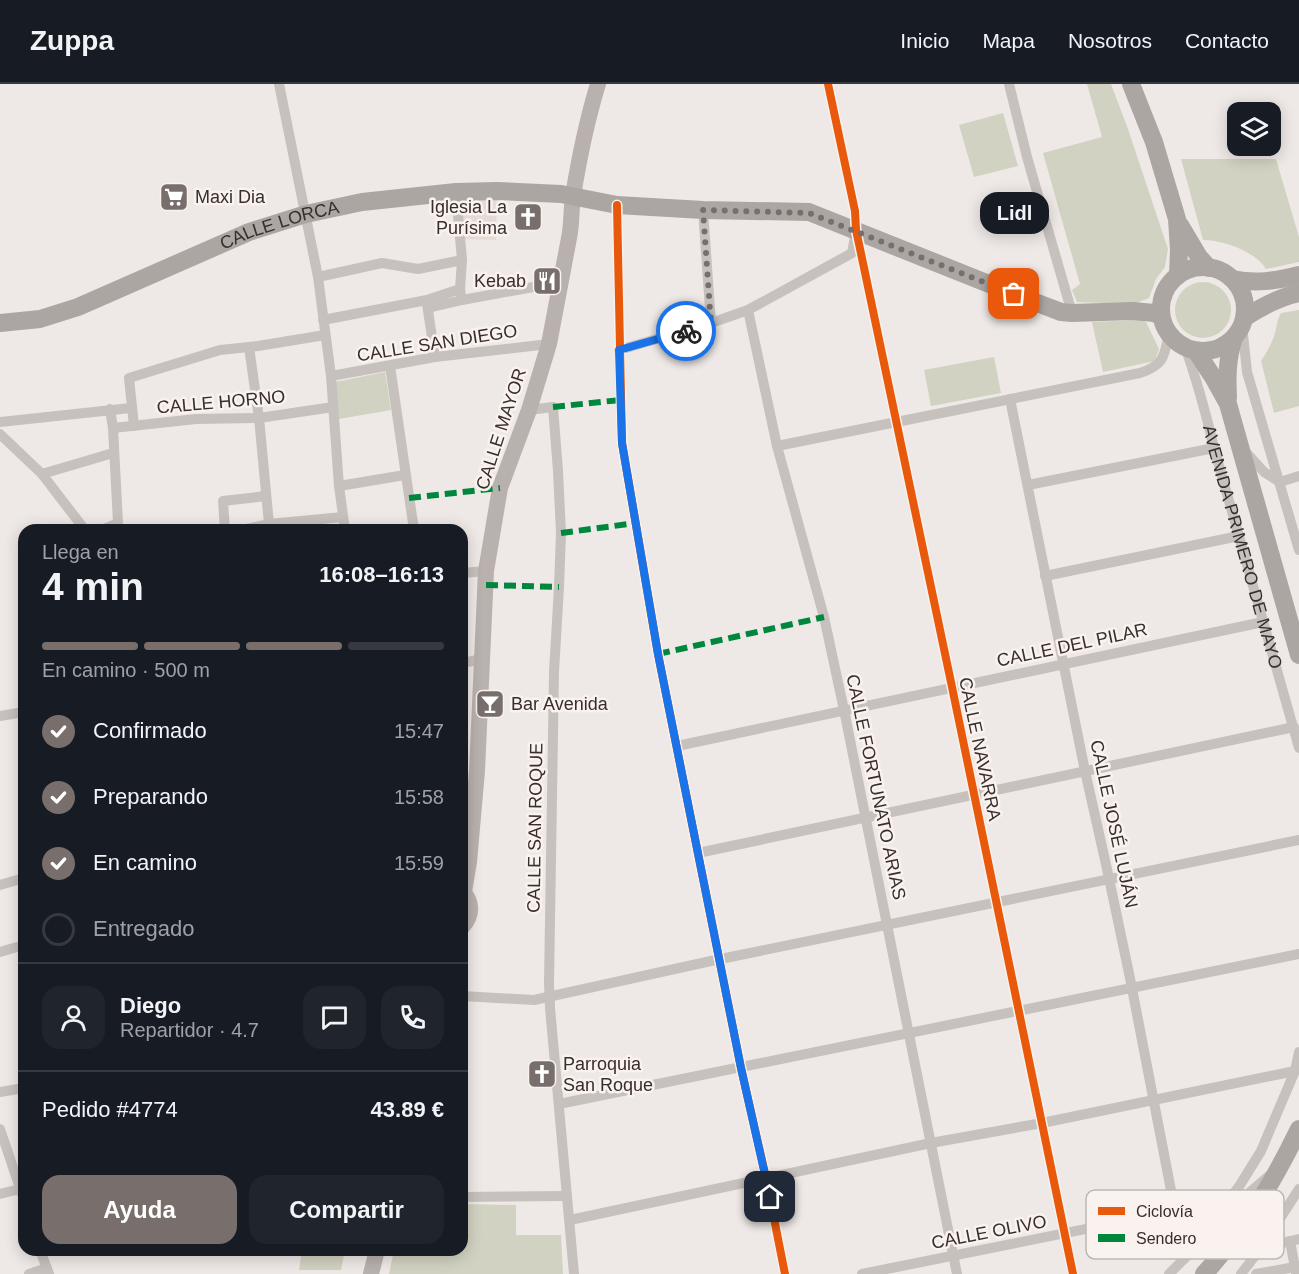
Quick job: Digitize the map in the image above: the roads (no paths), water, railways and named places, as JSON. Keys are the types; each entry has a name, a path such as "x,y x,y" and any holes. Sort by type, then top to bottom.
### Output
{"main road":[{"path":"1131,84 1160,162 1177,219 1195,251 1209,268"},
{"name":"CALLE LORCA","path":"0,323 40,319 78,307 249,232 306,214 362,202 456,192 534,192 561,194 617,206 809,213 1061,312 1132,311 1150,306 1161,308"},
{"path":"1177,219 1178,275"},
{"path":"1240,327 1244,301 1242,293 1232,279 1221,272 1198,267 1178,275 1167,286 1161,308 1169,334 1176,342 1190,349 1210,351 1223,346 1257,310 1278,299 1299,293"},
{"path":"1232,279 1268,282 1299,275"},
{"name":"AVENIDA PRIMERO DE MAYO","path":"1228,404 1227,366 1229,354 1240,327"},
{"name":"AVENIDA PRIMERO DE MAYO","path":"1190,349 1214,377 1228,404 1299,655"},
{"path":"1261,1190 1282,1163 1299,1129"}],"street":[{"path":"279,84 318,278 344,524"},
{"name":"CALLE MAYOR","path":"468,842 477,771 486,571 500,488 529,410 549,344 572,222 573,197 598,84"},
{"name":"CALLE NAVARRA","path":"828,84 895,422 1073,1274"},
{"path":"1009,84 1027,157 1072,313"},
{"path":"456,192 462,260 461,295"},
{"path":"617,206 622,443 658,654 785,1274"},
{"path":"703,210 711,324"},
{"path":"619,350 711,324 748,310 852,253 856,230"},
{"path":"318,278 382,263 418,269 462,260"},
{"path":"323,320 427,304 461,295 561,282"},
{"path":"427,304 435,357"},
{"name":"CALLE FORTUNATO ARIAS","path":"748,310 777,446 824,617 888,924 957,1274"},
{"path":"1240,327 1247,372 1299,550"},
{"path":"777,446 1140,373 1152,369 1162,360 1169,334"},
{"path":"134,426 129,378 220,350 325,335"},
{"name":"CALLE SAN DIEGO","path":"330,376 435,357 549,344"},
{"path":"249,347 259,418 269,524 343,516"},
{"name":"AVENIDA PRIMERO DE MAYO","path":"1190,349 1214,448 1299,748"},
{"path":"390,366 413,524"},
{"name":"CALLE JOSÉ LUJÁN","path":"1010,399 1085,771 1132,988 1171,1190"},
{"name":"CALLE HORNO","path":"112,428 196,419 259,418 333,406"},
{"name":"CALLE SAN ROQUE","path":"529,410 553,407 558,471 561,533 554,684 549,997 574,1274"},
{"path":"0,422 131,408"},
{"path":"110,409 118,523 116,524"},
{"path":"0,434 42,474 80,524"},
{"path":"1240,445 1264,472 1280,482 1299,476"},
{"path":"1029,486 1214,448"},
{"path":"42,474 113,453"},
{"path":"339,486 405,475"},
{"path":"225,524 223,501 266,496"},
{"path":"1045,576 1239,536"},
{"path":"468,572 486,571"},
{"name":"CALLE DEL PILAR","path":"677,746 1263,622"},
{"path":"468,662 483,659"},
{"path":"0,716 18,713"},
{"path":"698,853 1294,727"},
{"path":"468,996 534,1000 720,959 1299,840"},
{"path":"0,885 18,880"},
{"name":"CALLE MAYOR","path":"468,898 470,914 468,919"},
{"path":"0,952 18,947"},
{"path":"559,1104 1299,954"},
{"path":"1236,1190 1262,1151 1295,1071 1299,1052"},
{"path":"570,1220 931,1143 1042,1123 1295,1071"},
{"path":"0,1092 18,1089"},
{"path":"0,1129 18,1183"},
{"path":"12,1164 18,1163"},
{"path":"1284,1212 1299,1189"},
{"path":"0,1194 18,1190"},
{"path":"468,1197 567,1196"},
{"path":"1284,1209 1288,1206"},
{"name":"CALLE OLIVO","path":"862,1274 1086,1230"},
{"path":"1256,1274 1295,1271 1294,1240"},
{"path":"29,1274 48,1271 42,1256"},
{"path":"371,1274 376,1256"},
{"path":"1169,1274 1184,1259"},
{"path":"1241,1274 1253,1259"}],"place":[{"name":"Maxi Dia","path":"174,197"},
{"name":"Iglesia La Purísima","path":"528,217"},
{"name":"Kebab","path":"547,281"},
{"name":"Lidl","path":"1014,294"},
{"name":"Bar Avenida","path":"490,704"},
{"name":"Parroquia San Roque","path":"542,1074"}]}
